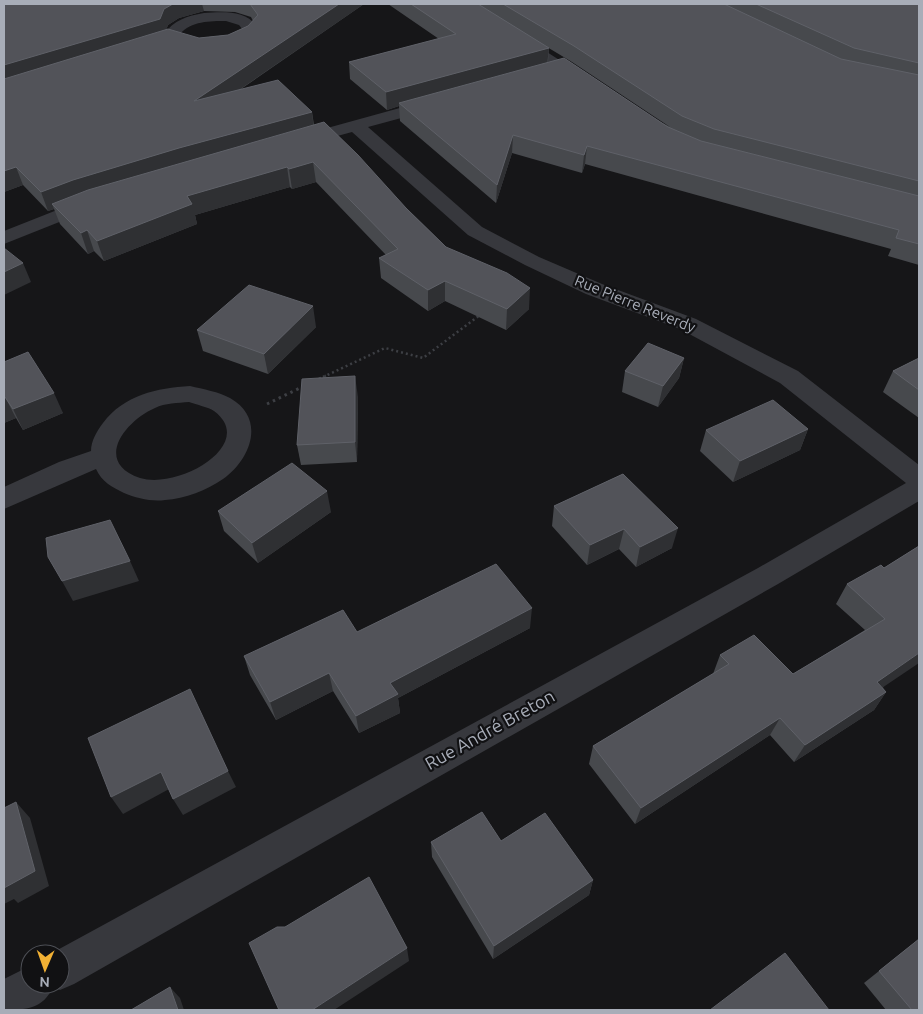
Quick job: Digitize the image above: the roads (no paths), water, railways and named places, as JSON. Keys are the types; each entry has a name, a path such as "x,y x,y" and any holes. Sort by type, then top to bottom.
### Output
{"street":[{"path":"463,4 598,89"},
{"path":"155,45 174,39"},
{"path":"536,75 565,67"},
{"path":"282,146 450,99"},
{"name":"Rue Pierre Reverdy","path":"355,125 475,231 532,261 594,289 688,324 789,377 919,478"},
{"path":"4,238 106,198"},
{"path":"190,394 210,398 226,406 237,418 241,432 238,448 227,462 210,476 189,485 165,490 142,489 122,482 109,472 102,457 104,442 112,426 127,412 146,402 168,396 190,394"},
{"path":"4,499 68,469 102,457"},
{"name":"Rue André Breton","path":"70,964 768,576 919,488"},
{"path":"4,1001 20,992"}]}
